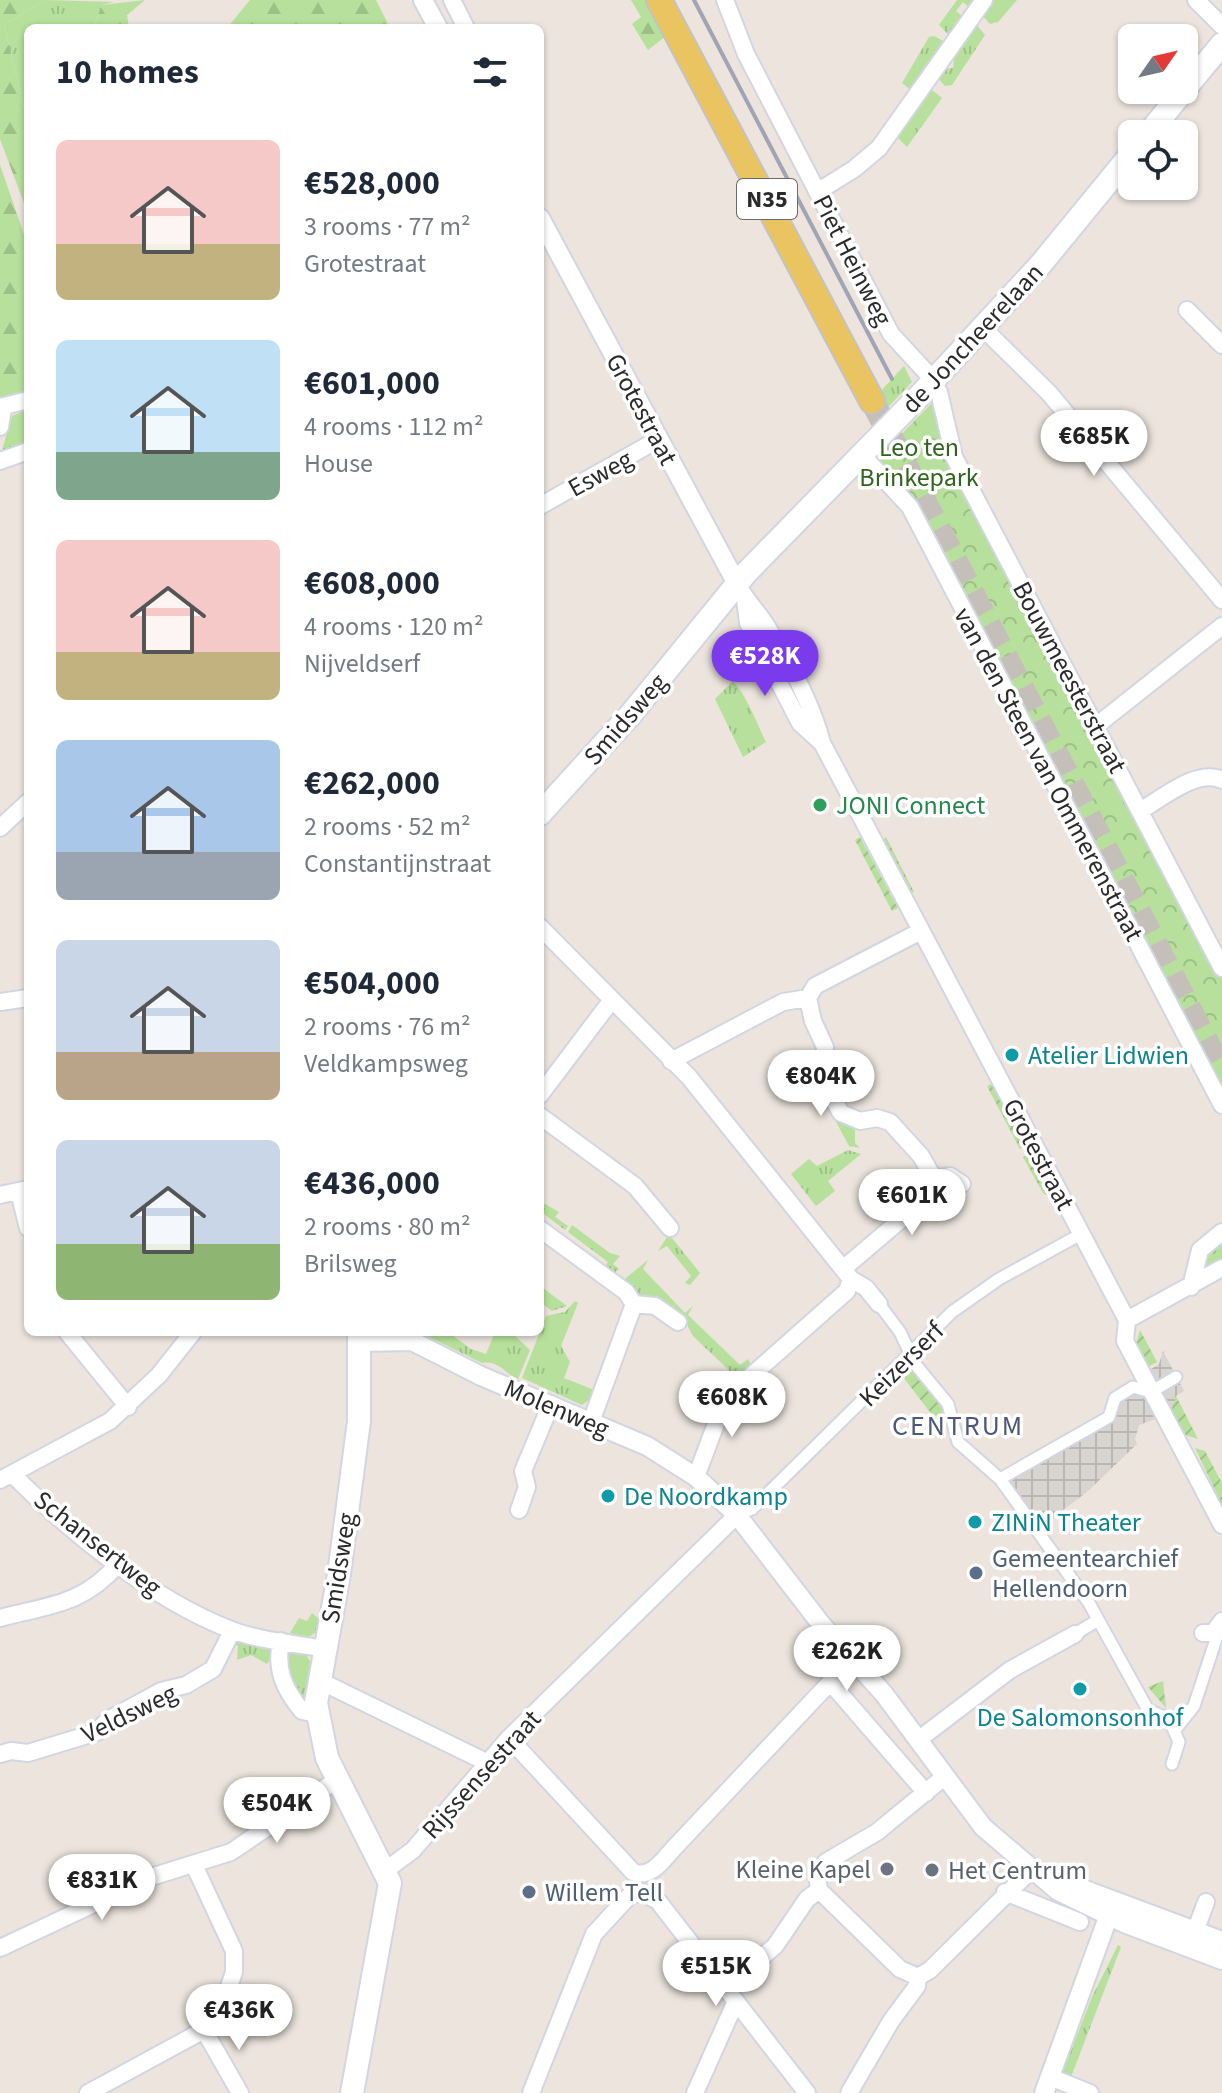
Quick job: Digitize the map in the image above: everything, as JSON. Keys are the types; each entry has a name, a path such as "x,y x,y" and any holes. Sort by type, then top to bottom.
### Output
{"main road":[{"name":"N35","path":"659,0 876,396 673,0"},
{"path":"1198,73 1222,44"},
{"path":"1159,120 1173,104"},
{"name":"de Joncheerelaan","path":"741,591 931,380 986,331 1118,170"},
{"name":"Smidsweg","path":"544,810 741,591"},
{"name":"Smidsweg","path":"365,1337 372,1379 359,1421 339,1574 318,1680 316,1714 323,1748 386,1870"},
{"path":"352,2093 391,1888 386,1870"}],"street":[{"path":"423,0 436,24"},
{"path":"452,0 464,24"},
{"name":"Piet Heinweg","path":"725,0 746,54 891,334 931,380"},
{"path":"817,192 879,148 984,0"},
{"path":"1196,0 1222,26"},
{"name":"Grotestraat","path":"544,225 741,591 765,624 780,668 818,723 822,743 1127,1320 1125,1341 1222,1525"},
{"path":"1187,310 1220,339"},
{"path":"986,331 1049,393 1222,600"},
{"name":"Bouwmeesterstraat","path":"931,380 954,457 1222,968"},
{"path":"0,427 2,407 24,401"},
{"name":"Esweg","path":"544,504 659,439"},
{"path":"0,461 24,452"},
{"name":"van den Steen van Ommerenstraat","path":"862,455 910,507 1222,1105"},
{"path":"1096,726 1222,626"},
{"path":"1140,811 1193,781 1206,777 1222,780"},
{"path":"0,828 24,806"},
{"path":"544,931 689,1077 847,1274 866,1288 879,1304 948,1404 958,1442 1000,1479 1098,1620 1148,1710 1169,1719 1179,1742 1172,1764"},
{"path":"696,1477 717,1421 740,1384 847,1291 847,1274 931,1194 934,1179 921,1156 890,1122 877,1118 860,1121 841,1113 822,1079 825,1047 808,998 815,986 921,931"},
{"path":"671,1061 783,1002 808,998"},
{"path":"0,1002 24,999"},
{"path":"544,1090 611,1001"},
{"path":"544,1119 635,1186 670,1228"},
{"path":"934,1179 950,1176 962,1184"},
{"path":"0,1195 24,1191"},
{"path":"544,1232 626,1292 634,1304"},
{"path":"1191,1287 1200,1250 1222,1232"},
{"name":"Keizerserf","path":"737,1515 752,1509 952,1312 987,1287 1081,1234"},
{"path":"1127,1320 1222,1268"},
{"path":"634,1304 655,1306 678,1322"},
{"path":"591,1422 634,1304"},
{"path":"70,1336 128,1407"},
{"path":"6,1477 59,1452 128,1407 190,1336"},
{"name":"Molenweg","path":"365,1337 412,1341 481,1376 647,1446 696,1477 737,1515 852,1659 884,1694 983,1827 1058,1891 1192,1940"},
{"path":"1000,1479 1109,1417 1115,1398 1133,1387 1151,1392 1176,1377"},
{"path":"519,1510 527,1487 523,1471 551,1404"},
{"path":"969,1473 981,1464"},
{"name":"Schansertweg","path":"6,1477 160,1593 232,1631 325,1649"},
{"name":"Rijssensestraat","path":"386,1870 413,1850 509,1738 737,1515"},
{"path":"0,1618 79,1598 92,1591 118,1564"},
{"path":"918,1740 1010,1670 1098,1620"},
{"path":"1174,1731 1194,1706 1221,1624"},
{"path":"1203,1633 1213,1633 1221,1624"},
{"name":"Veldsweg","path":"0,1754 11,1751 28,1753 97,1732 108,1720 161,1691 186,1685 213,1669 232,1631"},
{"name":"Smidsweg","path":"281,1641 277,1664 281,1677 302,1711 316,1714"},
{"path":"509,1738 633,1872 643,1874 652,1871 852,1659"},
{"path":"318,1680 486,1762"},
{"path":"830,1682 926,1793"},
{"path":"918,1977 900,1969 819,1890 817,1875 826,1862 877,1832 944,1777"},
{"path":"0,1948 151,1877 236,1849 338,1779"},
{"path":"88,2093 204,2030 214,2022 225,2002 235,1958 194,1865"},
{"path":"918,1977 930,1970 1005,1892 1032,1869"},
{"path":"695,2093 731,1995 775,1946 807,1899 819,1890"},
{"path":"531,2093 594,1934 629,1896 641,1892 658,1901 807,2093"},
{"path":"1005,1892 1080,1922"},
{"path":"1192,1940 1206,1902"},
{"path":"1090,2093 1047,2085 1085,1987 1120,1912"},
{"path":"1192,1940 1222,1941"},
{"path":"1192,1940 1222,1960"},
{"path":"849,2093 891,2021 917,1986 918,1977"},
{"path":"204,2030 240,2093"}],"green space":[{"path":"0,0 45,0 4,25 24,108 24,203 0,139"},
{"path":"45,0 114,2 102,5 96,24 24,24 24,108 4,25"},
{"path":"145,0 127,15 128,24 96,24 102,5"},
{"path":"250,0 376,0 388,24 230,24"},
{"path":"631,0 646,0 666,36 648,50 632,24 641,17"},
{"path":"957,0 978,0 971,9 963,2 956,11 964,18 950,36 939,25"},
{"path":"991,0 1017,0 998,22 990,24 980,13"},
{"path":"976,24 985,35 952,85 945,86 937,77 943,69 953,68 954,60 951,57"},
{"path":"934,36 945,42 912,91 902,83 929,37"},
{"path":"929,88 942,98 907,147 896,136"},
{"path":"0,165 24,234 24,395 0,400"},
{"path":"904,366 912,382 872,424 864,409"},
{"name":"Leo ten Brinkepark","path":"938,401 946,446 1222,975 1222,1097 881,467 879,457 932,403"},
{"path":"24,411 24,447 0,457 12,416"},
{"path":"733,681 766,742 743,757 715,699"},
{"path":"860,837 898,908 892,911 855,840"},
{"path":"886,837 914,892 910,893 882,841"},
{"path":"992,1084 1002,1103 1006,1101 1009,1106 1005,1109 1027,1144 1020,1149 987,1086"},
{"path":"835,1120 855,1129 855,1143 860,1148 849,1146"},
{"path":"848,1150 861,1154 828,1181 835,1191 816,1206 791,1174 809,1159 817,1166"},
{"path":"1029,1154 1048,1195 1043,1193 1023,1157"},
{"path":"544,1203 559,1212 555,1217 568,1226 565,1230 544,1214"},
{"path":"572,1225 610,1253 620,1256 613,1264 619,1269 613,1274 603,1270 608,1262 568,1232"},
{"path":"667,1237 672,1238 700,1273 690,1285 685,1283 691,1276 667,1246 658,1251"},
{"path":"1222,1239 1222,1264 1203,1276 1202,1258"},
{"path":"648,1260 643,1269 685,1313 693,1306 688,1315 740,1365 748,1359 752,1367 736,1377 693,1336 685,1321 641,1299 625,1284 626,1278"},
{"path":"544,1289 567,1306 552,1311 544,1305"},
{"path":"575,1301 578,1303 561,1346 570,1362 564,1378 594,1390 582,1405 522,1378 538,1336 544,1336 546,1316 565,1312"},
{"path":"1140,1330 1157,1362 1146,1368 1135,1347"},
{"path":"427,1336 453,1336 471,1349 486,1354 493,1336 515,1336 530,1350 518,1379 497,1365 482,1363"},
{"path":"912,1369 941,1405 945,1422 936,1420 903,1377 905,1371"},
{"path":"1176,1396 1198,1439 1185,1435 1171,1409"},
{"path":"1195,1448 1205,1451 1222,1483 1222,1505"},
{"path":"312,1613 320,1620 317,1632 308,1637 290,1633 299,1618 307,1621"},
{"path":"238,1640 276,1648 267,1664 251,1655 237,1660 238,1646 232,1643"},
{"path":"282,1649 305,1654 311,1662 304,1705 290,1679"},
{"path":"1163,1681 1166,1708 1148,1687"},
{"path":"1118,1945 1121,1947 1071,2077 1062,2074 1092,1997"}],"shaded area":[{"path":"1163,1351 1184,1391 1176,1396 1170,1414 1139,1425 1135,1439 1137,1444 1087,1492 1037,1530 1000,1479 1108,1418 1110,1395 1159,1364"}],"tunnel":[{"path":"872,401 1222,1071"}],"railway":[{"path":"694,0 892,379"}],"place":[{"name":"JONI Connect","path":"820,805"},
{"name":"Atelier Lidwien","path":"1012,1055"},
{"name":"De Noordkamp","path":"608,1496"},
{"name":"ZINiN Theater","path":"975,1522"},
{"name":"Gemeentearchief Hellendoorn","path":"976,1573"},
{"name":"De Salomonsonhof","path":"1080,1689"},
{"name":"Kleine Kapel","path":"887,1869"},
{"name":"Het Centrum","path":"932,1870"},
{"name":"Willem Tell","path":"529,1892"}],"district":[{"name":"CENTRUM","path":"958,1425"}]}
